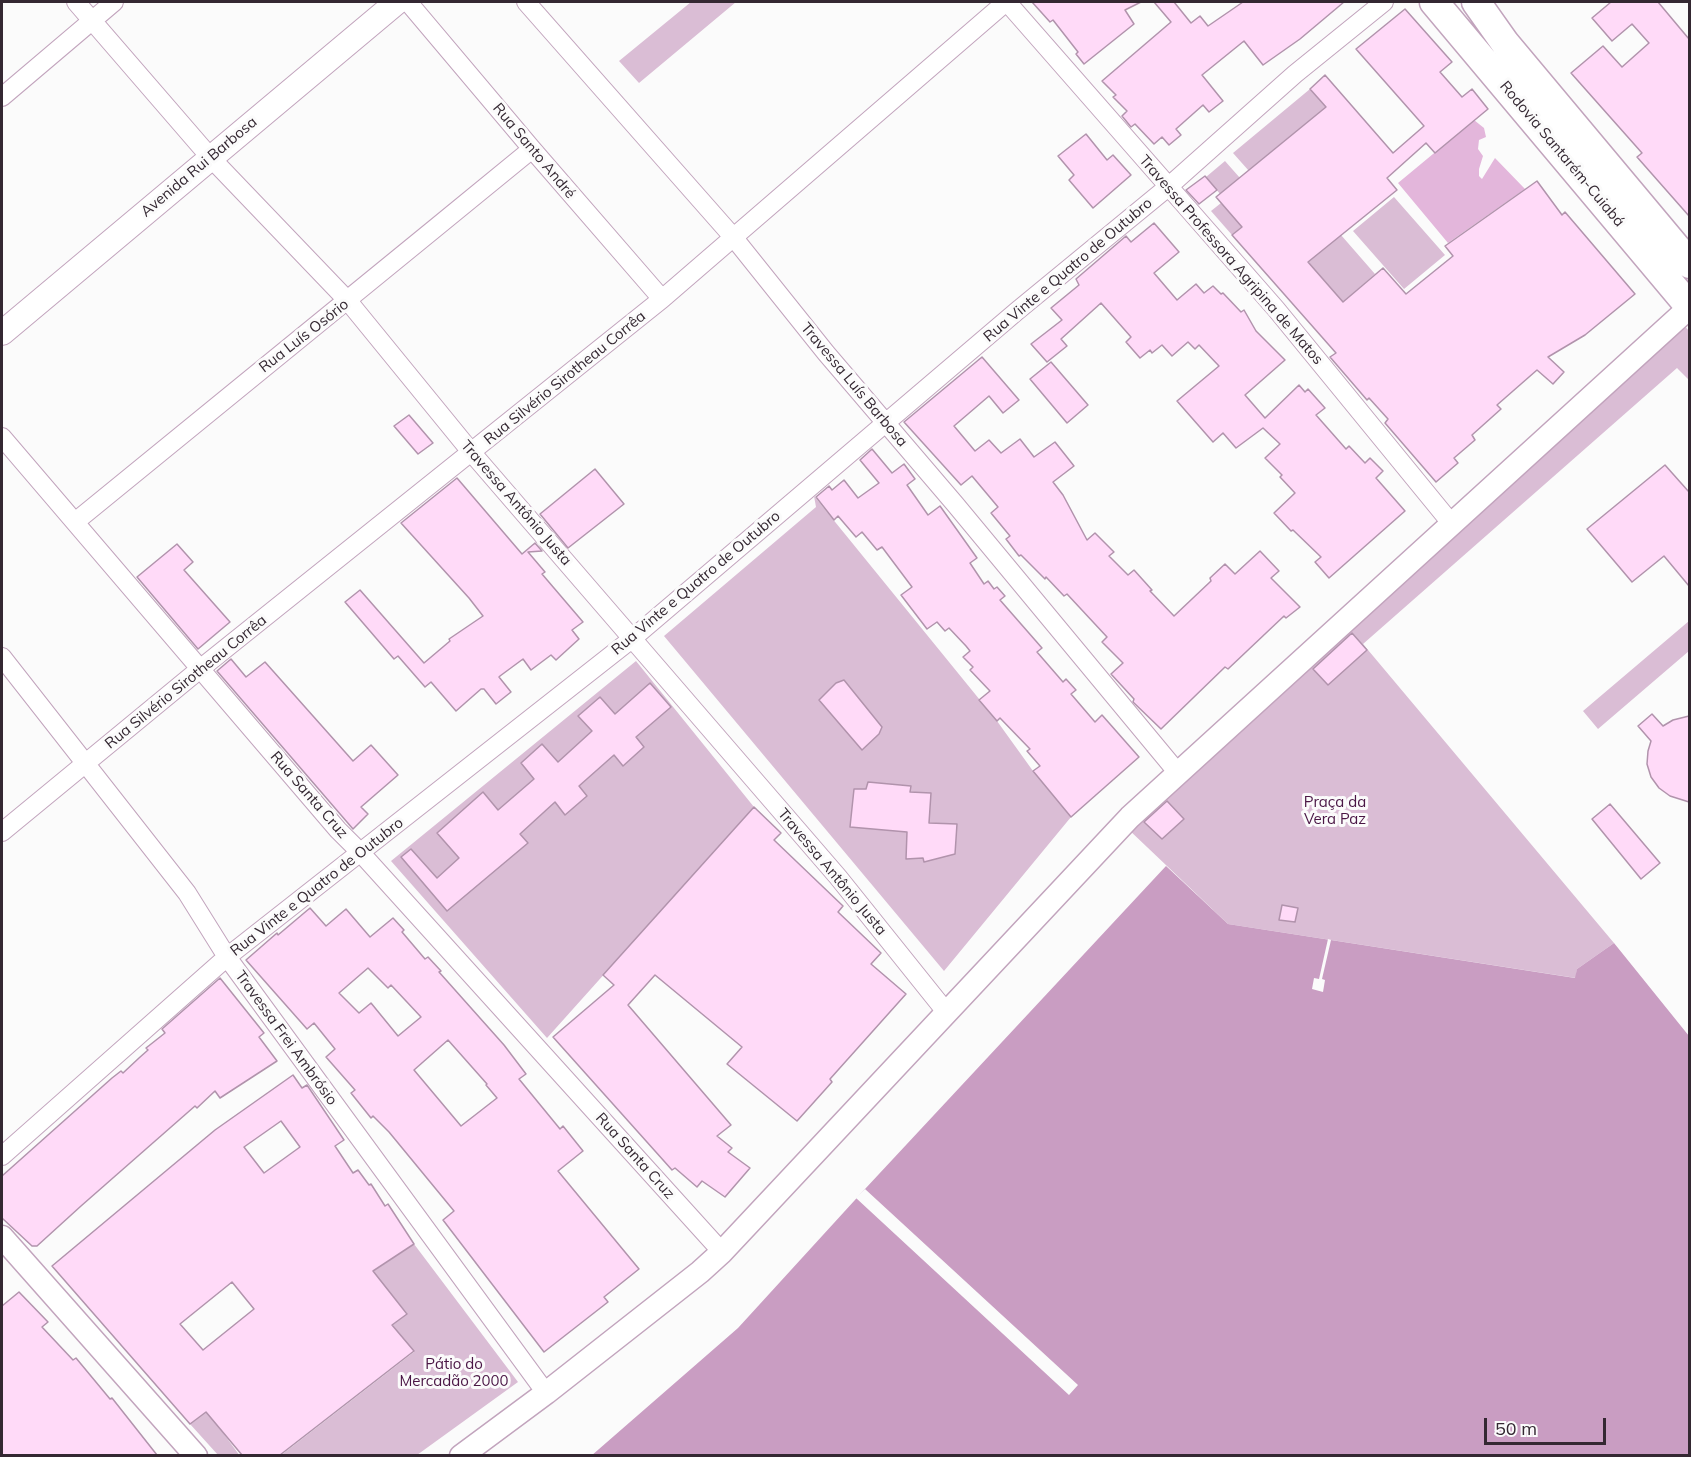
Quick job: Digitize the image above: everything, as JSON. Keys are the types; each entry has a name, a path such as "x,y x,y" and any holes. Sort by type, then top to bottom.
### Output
{"highway":[{"name":"Rodovia Santarém-Cuiabá","path":"1434,2 1689,307"},
{"name":"Rodovia Santarém-Cuiabá","path":"1476,2 1505,43 1689,264"}],"main road":[{"name":"Avenida Rui Barbosa","path":"2,333 396,2"}],"street":[{"name":"Travessa Antônio Justa","path":"75,2 210,157 348,301 472,453 838,877 946,1012"},
{"path":"2,97 114,2"},
{"name":"Rua Santo André","path":"408,2 662,299"},
{"name":"Travessa Luís Barbosa","path":"526,2 734,238 885,423 1178,773"},
{"name":"Rua Silvério Sirotheau Corrêa","path":"2,832 200,669 662,299 1006,2"},
{"name":"Travessa Professora Agripina de Matos","path":"1006,2 1276,309 1451,523"},
{"name":"Rua Vinte e Quatro de Outubro","path":"2,1155 227,957 633,638 885,423 1168,187 1295,74 1384,2"},
{"name":"Rua Luís Osório","path":"75,522 532,149"},
{"path":"461,1455 546,1393 700,1272 722,1252 1130,817 1689,307"},
{"name":"Rua Santa Cruz","path":"2,437 338,830 722,1252"},
{"name":"Travessa Frei Ambrósio","path":"2,657 187,893 227,957 546,1393"},
{"path":"2,1237 196,1455"}],"green space":[{"path":"691,2 736,2 639,83 619,61"},
{"path":"1310,89 1326,107 1249,171 1233,153"},
{"path":"1225,161 1240,178 1220,194 1206,177"},
{"path":"1250,192 1265,208 1232,235 1211,211 1221,203 1228,210"},
{"path":"1394,197 1445,255 1404,289 1353,231"},
{"path":"1341,235 1375,274 1343,302 1308,262"},
{"name":"Praça da Vera Paz","path":"1682,323 1689,331 1689,380 1677,368 1363,644 1614,943 1577,969 1576,978 1228,924 1127,828"},
{"path":"814,496 997,721 1033,771 1071,817 944,971 664,636 816,507"},
{"path":"1689,621 1689,651 1598,729 1583,711"},
{"path":"636,661 754,807 547,1038 391,861"},
{"name":"Pátio do Mercadão 2000","path":"414,1244 518,1382 417,1455 280,1456 414,1352 392,1325 407,1313 388,1290 359,1281"},
{"path":"218,1403 218,1426 240,1456 218,1455 190,1424"}],"shaded area":[{"path":"1474,120 1484,128 1486,137 1479,140 1478,149 1483,156 1479,176 1482,179 1495,158 1525,189 1448,243 1398,183"},
{"path":"1166,866 1228,924 1575,978 1577,969 1614,943 1689,1036 1689,1455 591,1456 738,1328"}],"pier":[{"path":"1328,939 1331,940 1322,979 1325,980 1323,992 1312,989 1314,978 1319,979"},
{"path":"865,1189 1078,1385 1069,1395 856,1198"}],"building":[{"path":"1032,2 1141,2 1125,10 1134,24 1084,64 1076,54 1078,52 1053,20 1050,22"},
{"path":"1154,2 1174,2 1191,23 1200,16 1208,26 1243,2 1344,2 1300,39 1263,65 1244,41 1202,75 1223,101 1209,112 1203,105 1176,129 1181,135 1169,145 1162,137 1154,144 1135,124 1131,127 1122,116 1127,111 1102,81 1171,22"},
{"path":"1611,2 1658,2 1689,39 1689,216 1637,157 1642,153 1571,73 1603,46 1622,67 1649,43 1632,24 1612,41 1592,18"},
{"path":"1405,9 1452,62 1440,72 1462,97 1472,89 1488,109 1435,153 1426,143 1387,178 1397,190 1308,262 1343,302 1383,268 1406,294 1453,256 1445,246 1537,181 1562,215 1565,212 1635,294 1585,335 1548,357 1564,372 1553,384 1537,370 1497,405 1501,409 1472,435 1475,440 1454,458 1458,463 1436,482 1385,423 1388,419 1369,398 1367,400 1330,357 1336,353 1232,235 1242,227 1216,197 1326,107 1310,89 1325,75 1393,153 1424,126 1356,49"},
{"path":"1086,134 1107,160 1113,155 1131,175 1093,208 1069,180 1074,175 1058,156"},
{"path":"1205,176 1217,190 1199,204 1186,190"},
{"path":"1154,223 1179,252 1154,273 1177,300 1196,284 1204,293 1213,286 1241,312 1244,310 1256,331 1285,360 1245,395 1265,418 1299,385 1305,392 1308,389 1325,408 1316,415 1346,449 1349,446 1365,463 1370,458 1383,471 1376,478 1405,511 1329,578 1315,562 1321,557 1274,513 1295,493 1280,477 1282,475 1265,458 1280,444 1263,428 1236,448 1223,433 1213,442 1177,401 1219,366 1199,345 1195,349 1188,342 1172,356 1162,345 1152,353 1150,350 1140,358 1126,342 1131,337 1101,303 1061,339 1067,346 1047,362 1031,344 1062,320 1051,308 1079,285 1076,279 1126,236 1131,242"},
{"path":"982,357 1019,400 1003,413 989,396 954,426 975,451 989,440 1001,453 1020,439 1034,457 1055,442 1074,466 1053,482 1063,495 1087,540 1095,533 1114,552 1109,556 1128,575 1134,570 1174,616 1211,581 1210,578 1225,564 1235,574 1260,551 1279,571 1271,578 1300,607 1286,618 1284,616 1228,669 1225,667 1161,729 1133,702 1134,699 1111,674 1123,663 1102,642 1107,637 1067,594 1064,596 1046,577 1045,579 1021,555 1019,556 1006,539 1010,536 991,513 998,507 972,476 961,485 904,422"},
{"path":"1051,362 1088,405 1067,423 1030,379"},
{"path":"409,415 433,443 418,454 394,426"},
{"path":"872,449 892,473 904,464 915,479 907,485 928,515 940,506 977,558 970,563 984,584 988,581 994,589 997,587 1005,596 1000,600 1042,648 1037,652 1063,682 1066,679 1076,690 1071,694 1095,722 1102,715 1139,757 1071,817 1033,771 1040,766 1027,751 1030,749 1000,718 997,721 979,700 990,691 970,670 973,667 963,657 970,651 949,628 945,631 937,622 927,629 901,595 912,587 882,547 877,550 862,532 856,537 838,516 834,520 816,497 829,486 832,490 844,480 858,498 879,483 860,460"},
{"path":"1665,465 1689,492 1689,586 1664,556 1632,582 1587,529"},
{"path":"595,469 624,504 568,548 540,514"},
{"path":"457,478 522,554 535,543 542,551 528,552 545,572 542,574 583,622 572,630 579,639 556,660 551,655 531,670 523,659 500,676 511,692 496,704 484,689 481,689 456,711 431,682 425,687 398,656 394,659 345,602 360,590 424,663 450,641 449,639 483,616 401,523"},
{"path":"177,544 193,562 184,570 230,622 198,649 137,577"},
{"path":"1352,633 1367,650 1328,685 1313,669"},
{"path":"231,659 246,677 265,662 353,761 371,745 398,775 361,807 368,814 353,829 217,671"},
{"path":"844,680 882,727 879,734 862,750 819,700 836,683"},
{"path":"650,683 671,707 636,737 644,747 623,766 614,755 579,786 587,796 565,815 555,802 520,834 528,843 447,911 401,857 411,849 437,878 459,858 437,833 483,792 498,810 534,779 521,763 542,744 558,762 592,731 578,716 600,697 615,714"},
{"path":"1652,714 1663,726 1673,720 1689,716 1689,802 1670,796 1659,788 1651,777 1647,764 1651,741 1638,726"},
{"path":"868,782 911,786 910,792 931,793 929,823 957,824 955,854 924,862 923,858 906,859 907,832 850,827 854,789 866,789"},
{"path":"1167,801 1184,819 1162,839 1144,822"},
{"path":"1610,804 1660,863 1641,879 1592,819"},
{"path":"754,807 781,833 774,840 843,906 838,912 881,953 871,964 906,994 830,1079 832,1082 797,1121 727,1064 742,1047 655,975 628,1005 731,1125 717,1136 732,1148 728,1152 750,1168 725,1197 702,1181 697,1187 675,1168 672,1170 553,1037 614,985 603,975"},
{"path":"1282,905 1298,908 1295,922 1279,920"},
{"path":"310,908 326,926 346,909 370,937 393,918 425,959 428,957 441,971 439,972 504,1045 526,1074 519,1079 560,1129 563,1126 583,1151 558,1171 639,1269 604,1297 608,1302 544,1352 443,1220 454,1211 389,1132 373,1116 371,1118 351,1093 355,1090 326,1057 335,1049 314,1023 307,1029 246,960 277,933 278,935","holes":["368,968 388,988 391,985 421,1017 398,1036 371,1003 359,1013 339,993","448,1040 497,1098 461,1126 414,1070"]},
{"path":"220,978 264,1033 259,1037 277,1061 220,1098 215,1091 197,1108 195,1106 37,1246 32,1246 2,1218 2,1176 112,1078 121,1071 123,1073 148,1050 146,1048 165,1033 162,1029"},
{"path":"293,1075 302,1088 307,1085 344,1140 335,1146 353,1173 358,1170 369,1185 371,1184 385,1206 388,1204 414,1244 373,1271 407,1314 392,1325 414,1351 280,1455 242,1455 206,1412 190,1424 52,1266 215,1130","holes":["281,1121 300,1147 264,1173 244,1147","232,1282 254,1309 203,1350 180,1324"]},
{"path":"19,1292 48,1322 42,1327 73,1360 76,1358 110,1399 112,1398 157,1455 2,1455 2,1306"}]}
